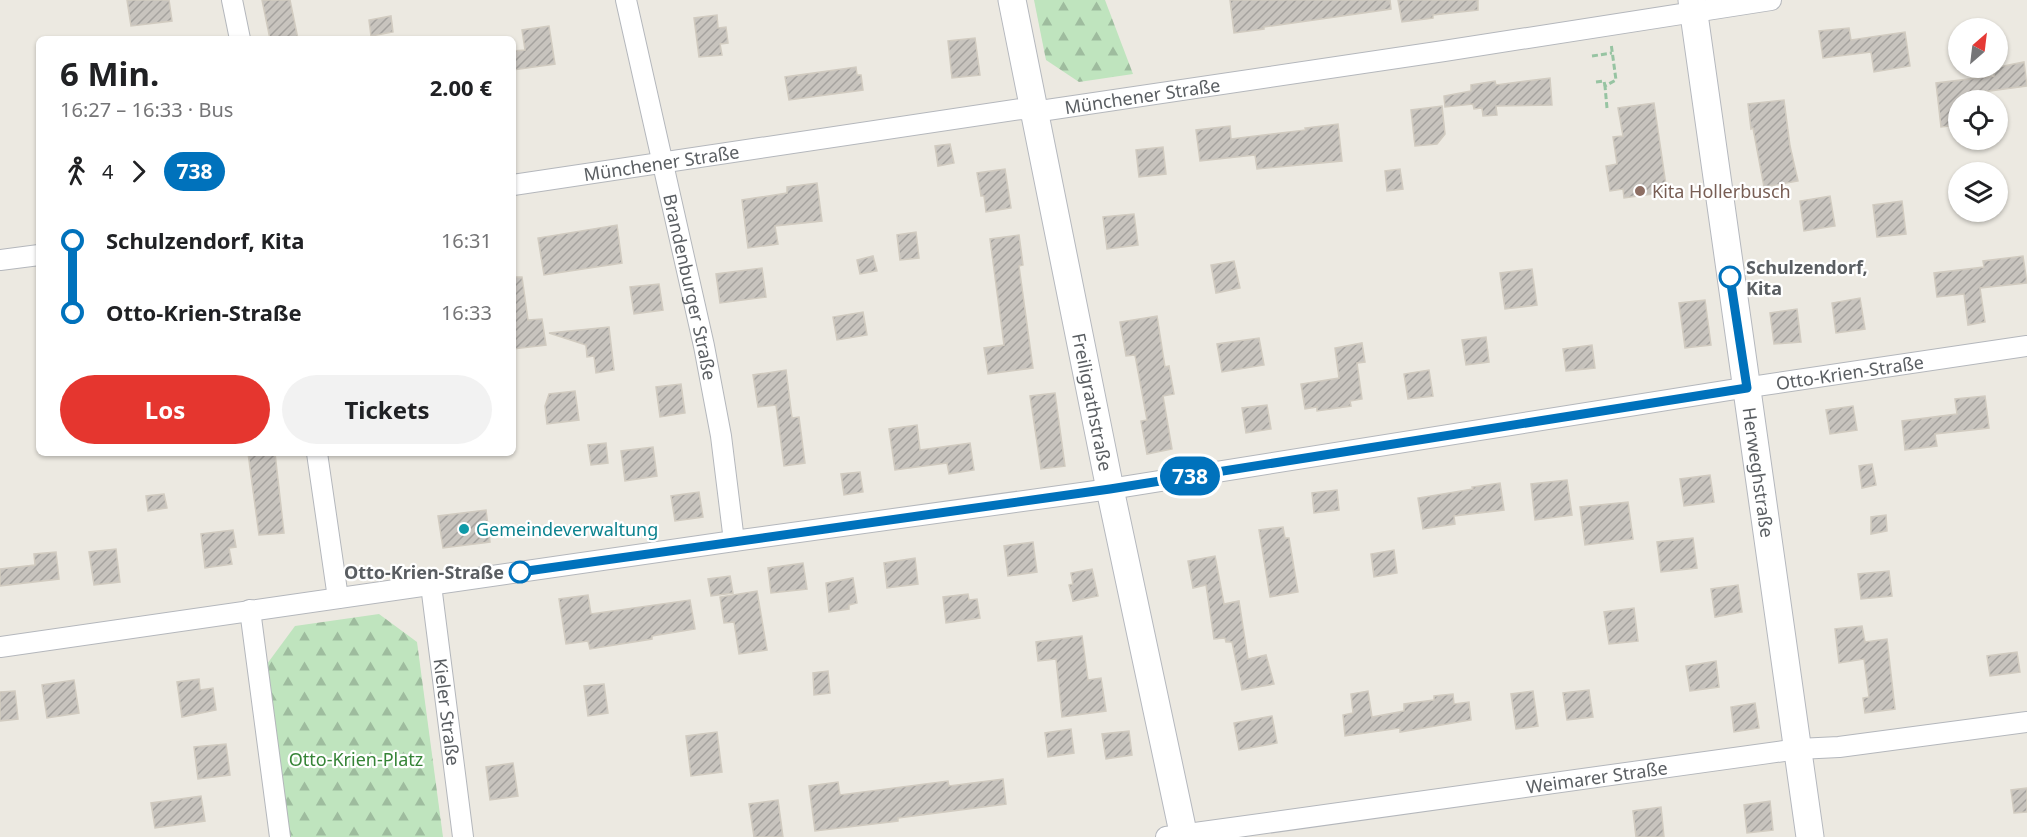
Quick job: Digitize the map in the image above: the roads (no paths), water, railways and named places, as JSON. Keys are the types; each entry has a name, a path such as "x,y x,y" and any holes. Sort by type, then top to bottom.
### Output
{"street":[{"path":"232,0 239,36"},
{"name":"Brandenburger Straße","path":"626,0 704,346 721,436 734,541"},
{"name":"Freiligrathstraße","path":"1012,0 1178,836"},
{"name":"Münchener Straße","path":"516,185 1021,109 1047,110 1413,56 1693,5 1771,0"},
{"name":"Herweghstraße","path":"1693,5 1810,837"},
{"path":"0,260 36,255"},
{"name":"Otto-Krien-Straße","path":"0,647 1110,489 2027,346"},
{"path":"317,456 338,598"},
{"name":"Kieler Straße","path":"431,585 464,837"},
{"path":"250,610 280,837"},
{"name":"Weimarer Straße","path":"1178,836 1798,749 1839,747 2027,722"}],"place":[{"name":"Kita Hollerbusch","path":"1640,191"},
{"name":"Schulzendorf, Kita","path":"1730,277"},
{"name":"Gemeindeverwaltung","path":"464,529"},
{"name":"Otto-Krien-Straße","path":"520,572"}],"park label":[{"name":"Otto-Krien-Platz","path":"356,759"}]}
